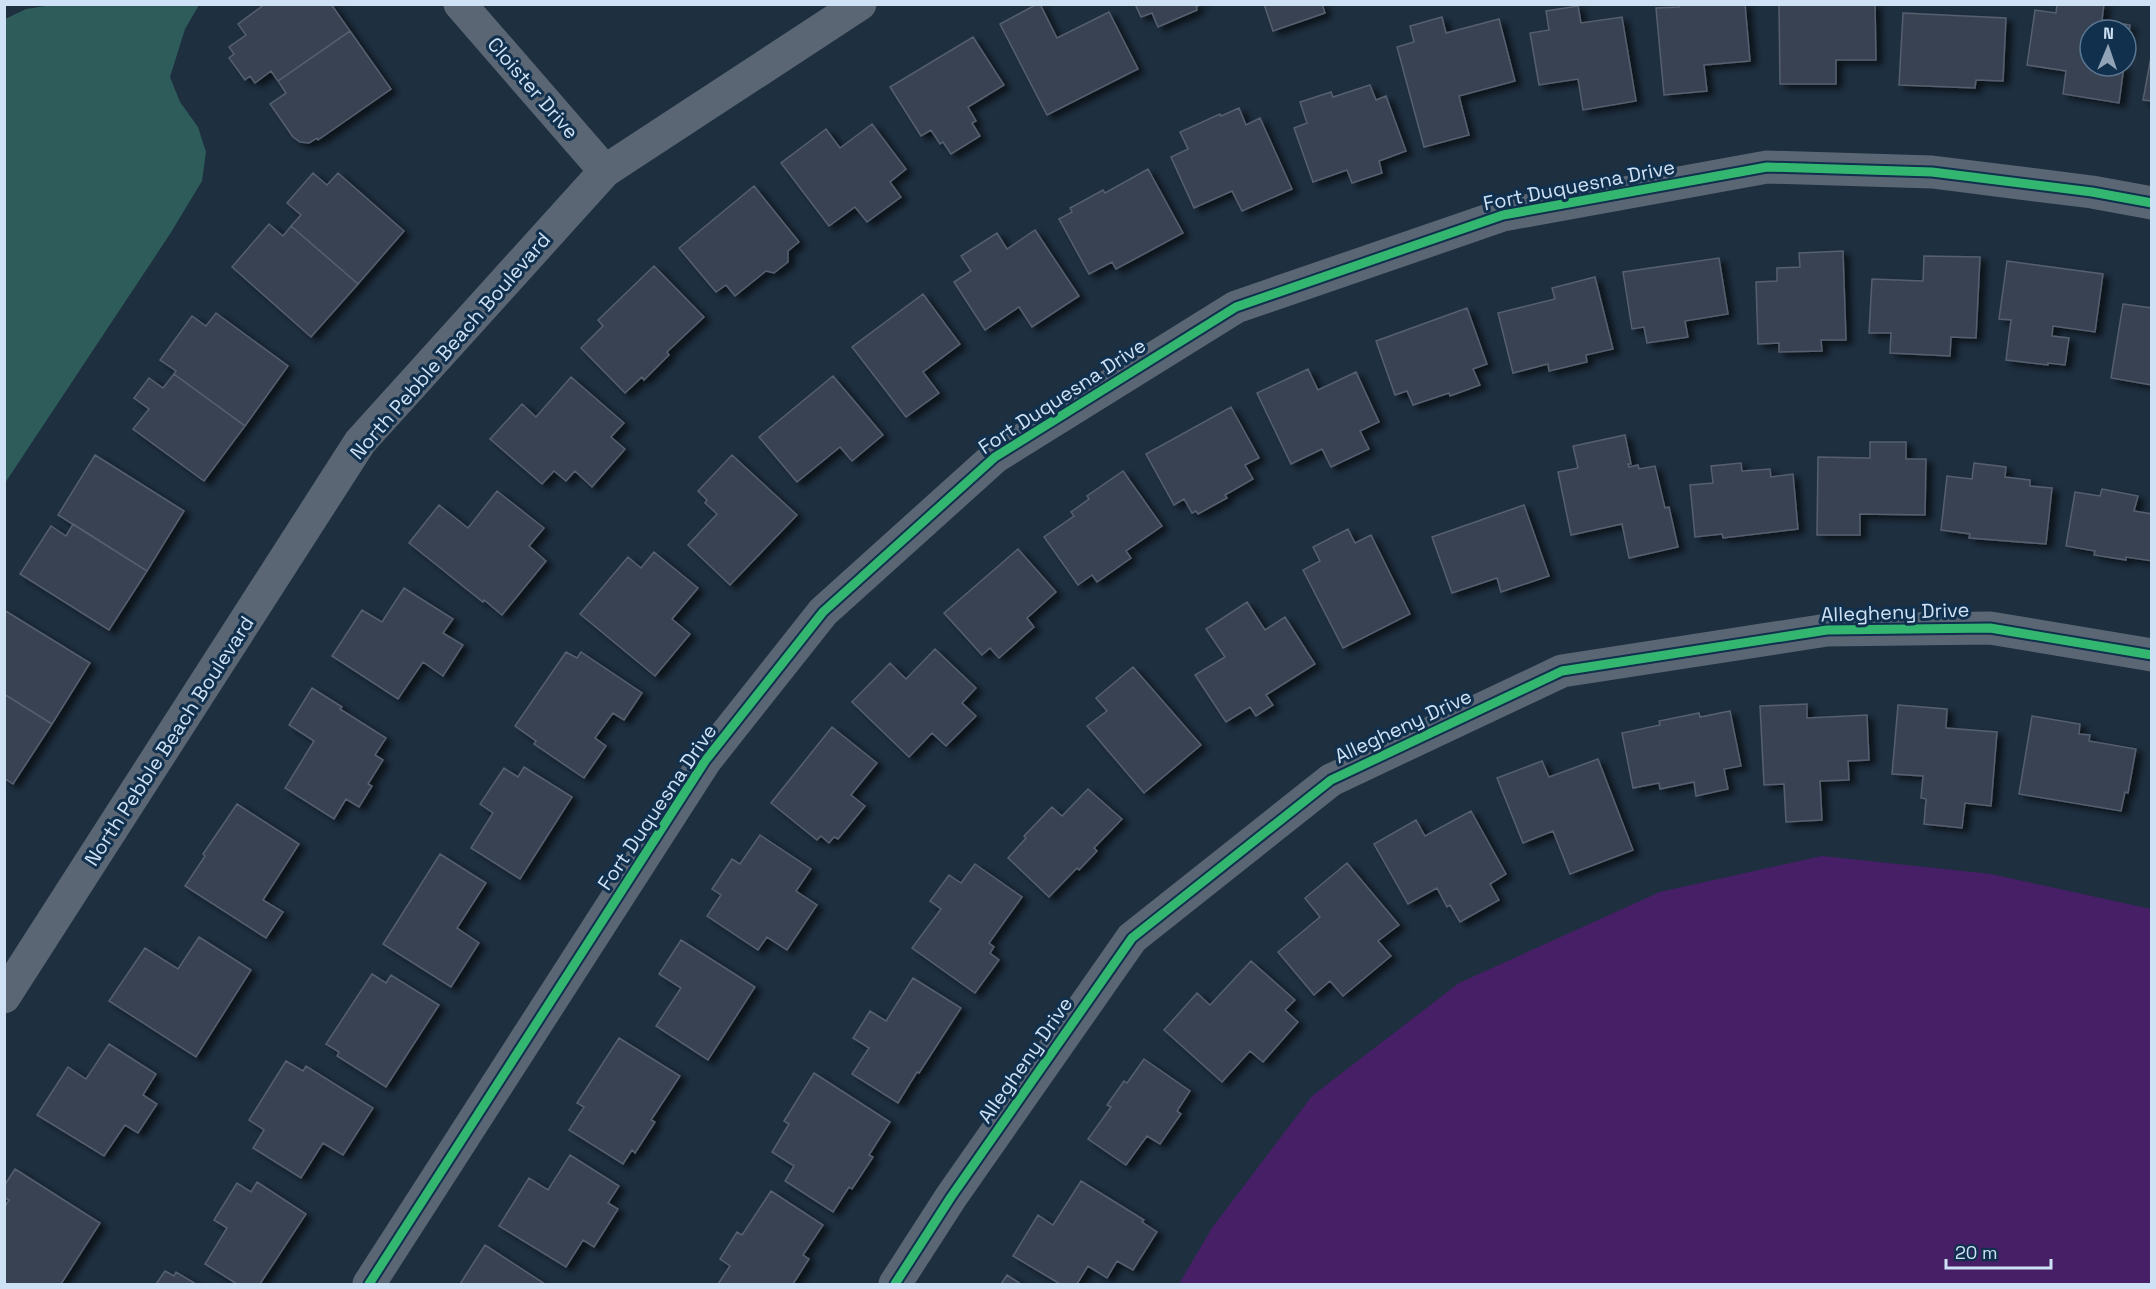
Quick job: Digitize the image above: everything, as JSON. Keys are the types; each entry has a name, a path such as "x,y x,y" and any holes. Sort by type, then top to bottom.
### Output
{"street":[{"name":"Cloister Drive","path":"460,4 606,171"},
{"name":"North Pebble Beach Boulevard","path":"4,997 360,442 606,171 860,4"},
{"name":"Fort Duquesna Drive","path":"369,1284 705,761 823,612 995,457 1236,307 1503,215 1767,167 1932,172 2092,192 2151,203"},
{"name":"Allegheny Drive","path":"896,1284 951,1197 1132,938 1331,780 1562,671 1827,630 1990,628 2151,655"}],"shaded area":[{"path":"52,5 199,5 185,29 170,77 180,102 198,127 206,152 202,181 170,234 5,483 5,19 26,9"},
{"path":"1822,856 1991,874 2151,909 2151,1284 1179,1284 1212,1228 1312,1096 1459,983 1660,892"}],"building":[{"path":"265,4 331,4 350,31 278,81 271,71 255,83 250,76 245,80 229,58 234,54 229,47 246,35 238,24"},
{"path":"1040,4 1057,38 1109,12 1138,69 1047,115 1000,24"},
{"path":"1135,4 1201,4 1196,7 1197,10 1158,27 1152,13 1141,17"},
{"path":"1264,4 1322,4 1325,13 1273,31"},
{"path":"1679,4 1745,4 1750,61 1704,65 1707,91 1664,95 1656,8 1679,7"},
{"path":"1875,4 1876,60 1836,60 1836,84 1780,84 1779,5"},
{"path":"2057,4 2104,4 2102,18 2078,18 2078,78 2122,78 2119,103 2063,94 2066,71 2027,65 2035,10 2056,13"},
{"path":"1578,6 1581,23 1622,17 1636,101 1583,110 1578,79 1539,85 1530,33 1549,30 1546,11"},
{"path":"1903,13 2006,18 2003,81 1976,80 1975,88 1899,85"},
{"path":"1442,17 1446,33 1499,19 1515,81 1459,96 1469,135 1424,147 1397,47 1414,42 1410,26"},
{"path":"350,31 391,89 318,140 317,138 309,143 300,142 293,137 270,104 286,93 278,81"},
{"path":"973,37 1004,85 968,107 976,121 972,123 980,136 951,154 943,142 940,144 931,130 921,136 890,87"},
{"path":"2152,52 2152,101 2143,100"},
{"path":"1370,85 1376,100 1386,96 1406,151 1379,161 1382,173 1352,183 1347,170 1313,182 1294,128 1307,123 1300,102 1331,92 1333,97"},
{"path":"1239,108 1246,125 1260,118 1292,189 1242,211 1232,191 1194,208 1171,157 1188,149 1180,132"},
{"path":"872,124 906,169 890,182 901,197 867,222 855,207 829,226 781,163 826,129 840,148"},
{"path":"1148,169 1183,233 1116,269 1112,262 1089,274 1059,219 1072,212 1070,208 1103,190 1105,193"},
{"path":"313,173 327,185 338,173 404,231 358,284 291,226 301,215 287,203"},
{"path":"754,186 799,242 788,251 788,262 774,273 766,271 735,296 726,285 716,292 679,248"},
{"path":"269,224 283,236 291,226 358,284 311,337 232,267"},
{"path":"1035,230 1079,296 1032,327 1019,307 985,330 954,282 971,271 961,256 997,233 1007,249"},
{"path":"1843,251 1846,340 1821,340 1822,351 1779,352 1779,343 1758,344 1756,282 1777,281 1777,268 1800,267 1799,253"},
{"path":"1924,256 1980,257 1976,338 1951,337 1950,356 1890,353 1891,333 1869,333 1872,279 1923,281"},
{"path":"1719,258 1728,314 1685,321 1688,337 1647,343 1644,327 1632,329 1623,272"},
{"path":"2007,261 2103,274 2095,332 2053,326 2052,336 2069,338 2065,365 2006,360 2011,320 1999,319"},
{"path":"654,266 704,317 667,352 669,355 644,380 642,377 625,393 581,348 603,326 598,320"},
{"path":"1595,277 1613,349 1586,355 1587,362 1549,371 1548,364 1513,373 1498,313 1555,299 1552,288"},
{"path":"923,294 960,344 923,372 939,393 906,417 852,347"},
{"path":"2123,304 2152,308 2152,385 2111,378"},
{"path":"1467,308 1487,364 1473,369 1480,385 1450,396 1449,393 1413,405 1407,391 1395,395 1376,341"},
{"path":"216,313 288,366 245,426 174,374 176,371 160,360 192,316 206,326"},
{"path":"1308,369 1318,390 1356,372 1379,422 1360,431 1369,449 1331,467 1322,449 1291,464 1257,393"},
{"path":"174,374 245,426 204,481 133,429 149,409 134,398 149,378 163,388"},
{"path":"833,376 883,435 852,461 840,447 797,482 759,437"},
{"path":"571,377 624,423 611,437 625,449 592,487 575,471 566,481 554,471 542,484 490,439 522,404 536,417"},
{"path":"1231,407 1259,458 1245,465 1253,479 1225,495 1227,498 1198,514 1196,511 1192,513 1184,499 1174,505 1146,454"},
{"path":"1625,435 1631,464 1628,464 1629,467 1638,465 1639,469 1655,466 1665,508 1669,507 1678,547 1629,558 1622,524 1571,535 1558,472 1578,468 1573,446"},
{"path":"1870,442 1906,442 1906,459 1926,459 1925,515 1860,514 1860,535 1817,535 1818,457 1870,458"},
{"path":"95,455 184,511 147,571 58,515"},
{"path":"732,455 797,515 730,585 688,545 717,514 705,503 707,500 698,491"},
{"path":"1741,463 1742,471 1770,469 1771,477 1793,474 1798,529 1723,538 1722,534 1695,537 1690,485 1713,483 1711,466"},
{"path":"1974,463 2006,467 2005,477 2030,480 2030,486 2052,488 2046,544 1969,538 1970,534 1941,530 1947,476 1972,479"},
{"path":"1123,471 1162,526 1126,551 1131,558 1097,582 1092,575 1078,585 1044,537 1074,516 1071,512 1089,499 1087,496"},
{"path":"2102,489 2138,496 2134,511 2152,514 2152,561 2094,555 2095,551 2066,546 2075,492 2100,496"},
{"path":"497,491 544,528 529,546 546,561 502,615 409,543 439,505 468,528"},
{"path":"1524,505 1549,576 1501,592 1497,578 1452,593 1432,537"},
{"path":"73,524 147,571 109,630 20,574 51,526 66,536"},
{"path":"1348,529 1355,543 1371,535 1410,614 1343,648 1303,570 1320,561 1313,547"},
{"path":"1018,549 1056,592 1027,618 1034,627 999,658 990,648 982,655 944,613"},
{"path":"654,552 698,588 672,619 690,634 655,676 580,614 628,557 641,568"},
{"path":"404,588 453,619 443,633 463,645 443,676 423,662 398,699 332,656 362,610 382,622"},
{"path":"1247,602 1265,630 1285,617 1315,664 1266,695 1273,705 1256,716 1250,707 1226,722 1195,675 1225,657 1206,629"},
{"path":"4,610 90,663 52,724 4,694"},
{"path":"935,649 976,688 962,703 976,716 946,746 932,733 909,757 852,702 890,663 906,679"},
{"path":"566,652 577,658 581,652 642,693 624,720 613,713 595,738 606,746 584,778 534,744 536,741 515,726"},
{"path":"1133,667 1201,745 1144,793 1087,726 1107,711 1096,698"},
{"path":"312,688 386,738 375,755 383,760 368,784 372,786 359,807 346,799 334,819 285,788 314,741 289,725"},
{"path":"4,694 52,724 13,784 4,778"},
{"path":"1807,704 1807,718 1867,715 1869,760 1848,761 1849,780 1820,781 1822,820 1786,822 1784,784 1764,785 1760,706"},
{"path":"1898,705 1947,709 1946,728 1997,732 1991,806 1965,803 1962,828 1924,824 1926,799 1921,798 1923,776 1892,774"},
{"path":"1730,711 1741,766 1724,769 1728,789 1696,796 1694,782 1660,789 1659,783 1633,788 1622,733 1660,725 1659,721 1699,713 1700,717"},
{"path":"2032,716 2080,724 2079,734 2090,735 2089,741 2136,749 2128,793 2125,792 2121,811 2019,794"},
{"path":"832,727 877,763 851,795 865,806 838,839 834,837 829,843 821,836 817,840 771,803"},
{"path":"1598,759 1633,850 1570,874 1553,831 1523,843 1497,778 1542,761 1549,777"},
{"path":"524,767 572,797 520,879 471,848 493,813 480,804 504,768 518,777"},
{"path":"1088,789 1122,819 1094,848 1097,851 1049,897 1008,858 1026,838 1024,836 1052,807 1062,816"},
{"path":"237,804 299,844 263,900 283,912 266,938 185,886 205,856 203,854"},
{"path":"1471,811 1506,874 1490,884 1499,900 1460,922 1450,905 1447,907 1437,888 1408,904 1374,844 1416,820 1425,836"},
{"path":"760,835 811,869 796,891 817,905 787,950 767,937 758,950 707,916 721,895 712,889 732,859 740,864"},
{"path":"440,854 486,883 457,928 479,943 451,987 383,944"},
{"path":"1347,863 1399,925 1378,941 1391,956 1343,996 1330,981 1314,995 1278,952 1320,917 1305,898"},
{"path":"975,864 1022,897 989,943 994,947 990,953 999,960 975,993 912,948 941,909 930,901 949,875 961,883"},
{"path":"199,937 251,970 196,1057 109,1001 145,948 178,969"},
{"path":"681,940 755,987 708,1060 656,1026 681,988 659,974"},
{"path":"1251,961 1295,1000 1285,1010 1298,1022 1263,1062 1250,1051 1222,1082 1164,1030 1197,993 1210,1005"},
{"path":"372,974 386,983 391,975 439,1005 386,1087 337,1056 339,1052 326,1044"},
{"path":"913,978 961,1008 898,1103 852,1074 869,1048 853,1038 870,1011 886,1021"},
{"path":"619,1038 680,1076 651,1120 655,1122 635,1153 632,1150 623,1164 569,1130 584,1107 577,1103"},
{"path":"109,1044 156,1074 143,1095 157,1104 138,1133 125,1125 104,1156 37,1115 68,1067 86,1079"},
{"path":"1144,1059 1190,1091 1177,1111 1181,1114 1160,1144 1147,1136 1126,1165 1088,1139 1111,1107 1107,1105"},
{"path":"286,1061 303,1071 306,1066 373,1108 343,1155 323,1143 301,1178 253,1148 264,1130 249,1120"},
{"path":"814,1073 890,1122 869,1155 873,1157 852,1189 849,1187 833,1212 785,1181 794,1166 772,1152 789,1124 784,1121"},
{"path":"570,1155 619,1186 608,1203 618,1209 594,1247 583,1240 566,1267 499,1226 529,1178 548,1190"},
{"path":"15,1169 100,1223 61,1284 4,1284 4,1208 9,1200 4,1197 4,1186"},
{"path":"1081,1181 1144,1220 1142,1222 1157,1232 1133,1270 1117,1261 1107,1278 1088,1266 1077,1284 1060,1284 1013,1256 1038,1215 1053,1225"},
{"path":"257,1182 306,1214 260,1284 237,1284 205,1264 227,1228 214,1220 237,1183 251,1192"},
{"path":"771,1191 823,1225 803,1255 809,1259 793,1284 718,1284 730,1266 720,1259 737,1232 742,1235"},
{"path":"485,1245 545,1284 460,1284"},
{"path":"165,1271 174,1276 176,1272 196,1284 156,1284"},
{"path":"1007,1275 1021,1284 1001,1284"}],"cycle path":[{"path":"369,1284 705,761 823,612 995,457 1236,307 1503,215 1767,167 1932,172 2092,192 2152,203"},
{"path":"895,1284 951,1197 1132,938 1331,780 1562,671 1827,630 1990,628 2152,655"}]}
